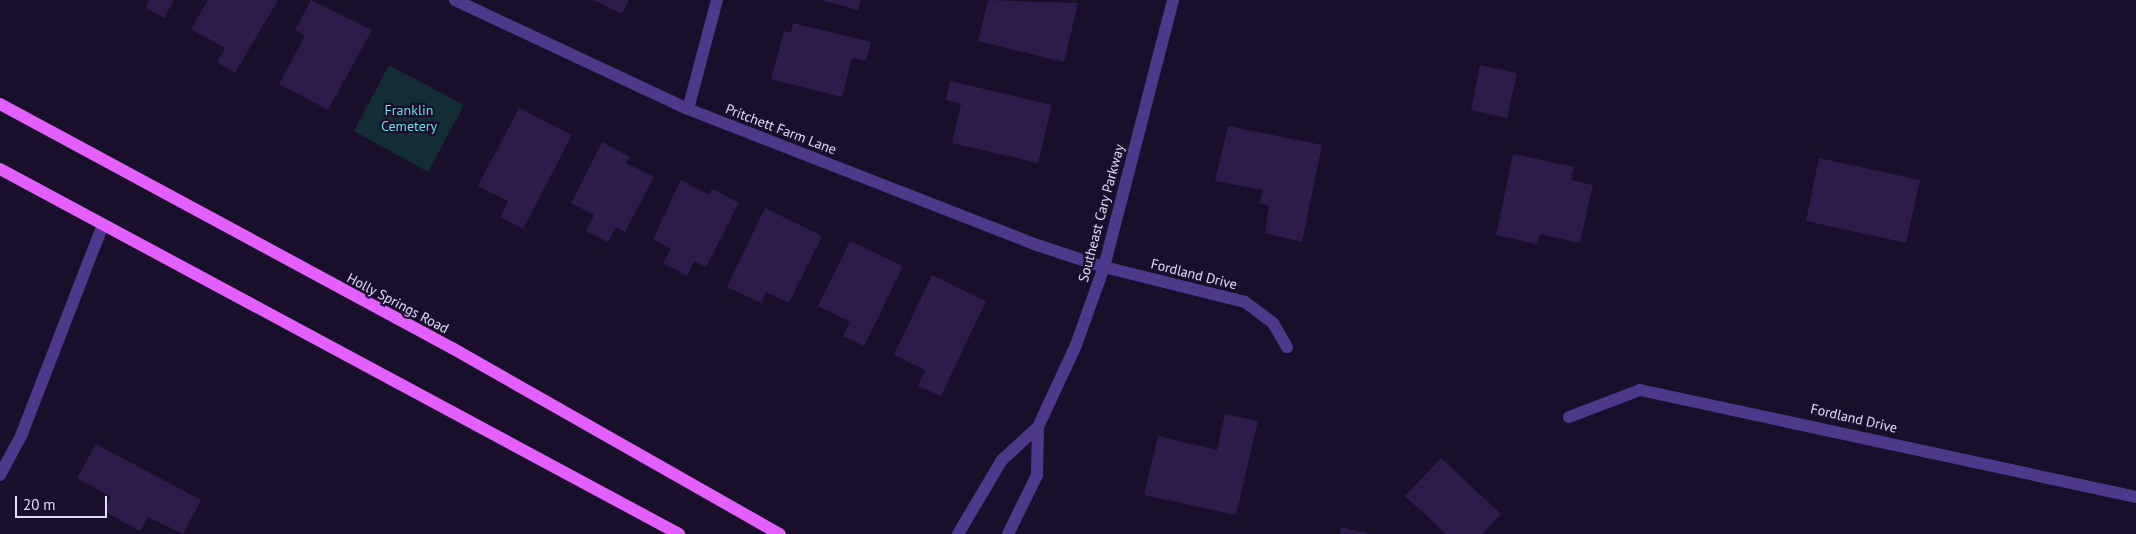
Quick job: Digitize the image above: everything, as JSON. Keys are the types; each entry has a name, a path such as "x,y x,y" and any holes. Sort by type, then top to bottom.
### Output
{"main road":[{"name":"Holly Springs Road","path":"0,104 452,348 780,534"},
{"path":"0,169 679,534"}],"street":[{"name":"Pritchett Farm Lane","path":"455,0 688,110 1104,267"},
{"path":"688,110 716,0"},
{"name":"Southeast Cary Parkway","path":"958,534 1002,460 1038,427 1076,345 1104,267 1173,0"},
{"path":"0,474 20,436 103,225"},
{"name":"Fordland Drive","path":"1104,267 1245,302 1273,323 1287,347"},
{"name":"Fordland Drive","path":"1569,417 1640,390 2136,497"},
{"name":"Southeast Cary Parkway","path":"1008,534 1037,475 1038,427"}],"green space":[{"name":"Franklin Cemetery","path":"389,65 464,105 428,172 354,131"}],"building":[{"path":"149,0 174,0 164,18 146,8"},
{"path":"208,0 278,0 235,73 217,62 225,48 191,29"},
{"path":"311,0 372,30 328,110 279,84 305,36 295,30"},
{"path":"594,0 629,0 622,14"},
{"path":"821,0 861,0 858,10"},
{"path":"988,0 1078,3 1064,62 978,41"},
{"path":"793,23 871,42 866,61 852,58 842,97 771,79 784,31 791,33"},
{"path":"1480,65 1517,73 1507,118 1471,110"},
{"path":"950,81 1052,105 1038,163 952,143 961,104 946,100"},
{"path":"519,108 572,135 523,229 500,217 508,201 478,186"},
{"path":"1228,126 1322,145 1302,242 1265,233 1269,206 1260,203 1263,190 1215,181"},
{"path":"602,142 630,157 626,163 654,177 625,232 616,227 608,242 586,231 594,215 571,203"},
{"path":"1513,154 1574,167 1571,180 1593,185 1580,243 1540,234 1537,244 1496,235"},
{"path":"1819,158 1920,180 1906,243 1806,221"},
{"path":"681,180 709,195 712,189 739,203 706,267 694,261 687,276 663,263 671,249 653,239"},
{"path":"765,208 822,236 789,303 766,292 761,303 727,287"},
{"path":"850,241 903,266 864,346 843,336 850,322 818,306"},
{"path":"932,275 986,301 941,396 918,386 925,370 894,355"},
{"path":"1225,414 1258,421 1236,515 1144,495 1158,436 1217,450"},
{"path":"96,444 201,500 183,534 148,517 140,531 104,511 111,497 77,478"},
{"path":"1441,458 1501,514 1482,534 1446,534 1405,496"},
{"path":"1341,527 1367,533 1367,534 1340,534"}]}
